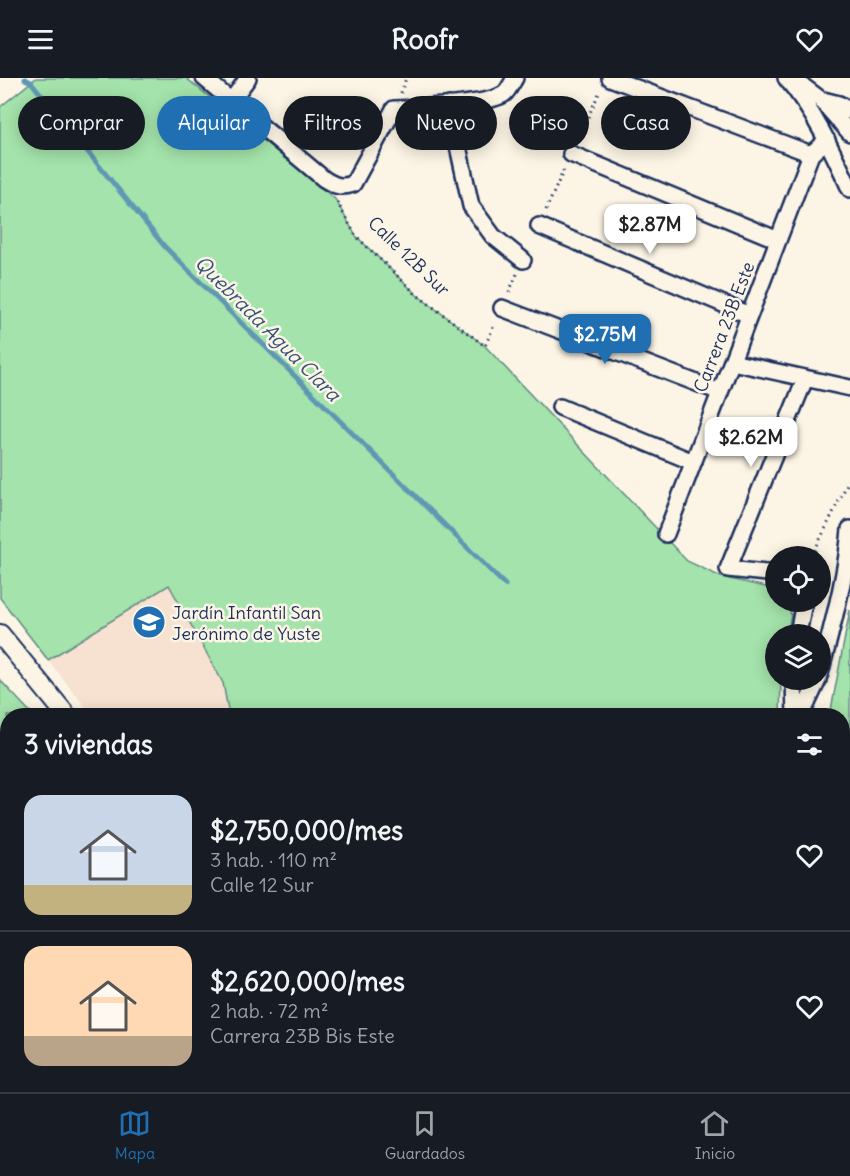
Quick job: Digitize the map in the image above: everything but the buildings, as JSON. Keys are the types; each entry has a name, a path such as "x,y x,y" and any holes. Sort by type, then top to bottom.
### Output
{"street":[{"path":"204,78 225,96"},
{"path":"235,96 248,78"},
{"path":"496,96 504,94 515,78"},
{"path":"610,78 811,154"},
{"path":"795,79 820,99 850,133"},
{"path":"795,79 850,189"},
{"path":"820,99 839,104 850,111"},
{"path":"271,135 324,179 336,186 353,184 395,110"},
{"name":"Carrera 23B Este","path":"666,534 811,154 827,140"},
{"path":"459,150 471,206 493,236 523,260"},
{"path":"571,154 778,240"},
{"path":"539,226 749,315"},
{"path":"502,308 720,392"},
{"path":"732,362 850,388"},
{"path":"765,573 728,569 805,379"},
{"path":"560,407 693,462"},
{"path":"831,629 840,593 850,529"},
{"path":"0,634 60,708"},
{"path":"794,690 795,708"},
{"path":"805,708 813,690"}],"path":[{"name":"Calle 12B Sur","path":"324,179 356,236 417,295 485,346"},
{"path":"817,546 850,478"}],"shaded area":[{"name":"Jardín Infantil San Jerónimo de Yuste","path":"169,585 223,683 228,708 86,708 48,660"}],"green space":[{"path":"36,78 186,78 208,96 157,96 157,150 271,150 271,147 335,199 356,236 417,295 485,346 687,561 721,577 765,587 765,612 790,612 791,615 789,624 765,624 765,690 781,690 780,708 228,708 223,683 169,585 48,660 0,598 0,107"},
{"path":"850,610 850,708 831,708"},
{"path":"0,680 26,708 0,708"}],"waterway":[{"name":"Quebrada Agua Clara","path":"25,79 31,82 165,247 505,585"}],"place":[{"name":"Jardín Infantil San Jerónimo de Yuste","path":"149,622"}]}
